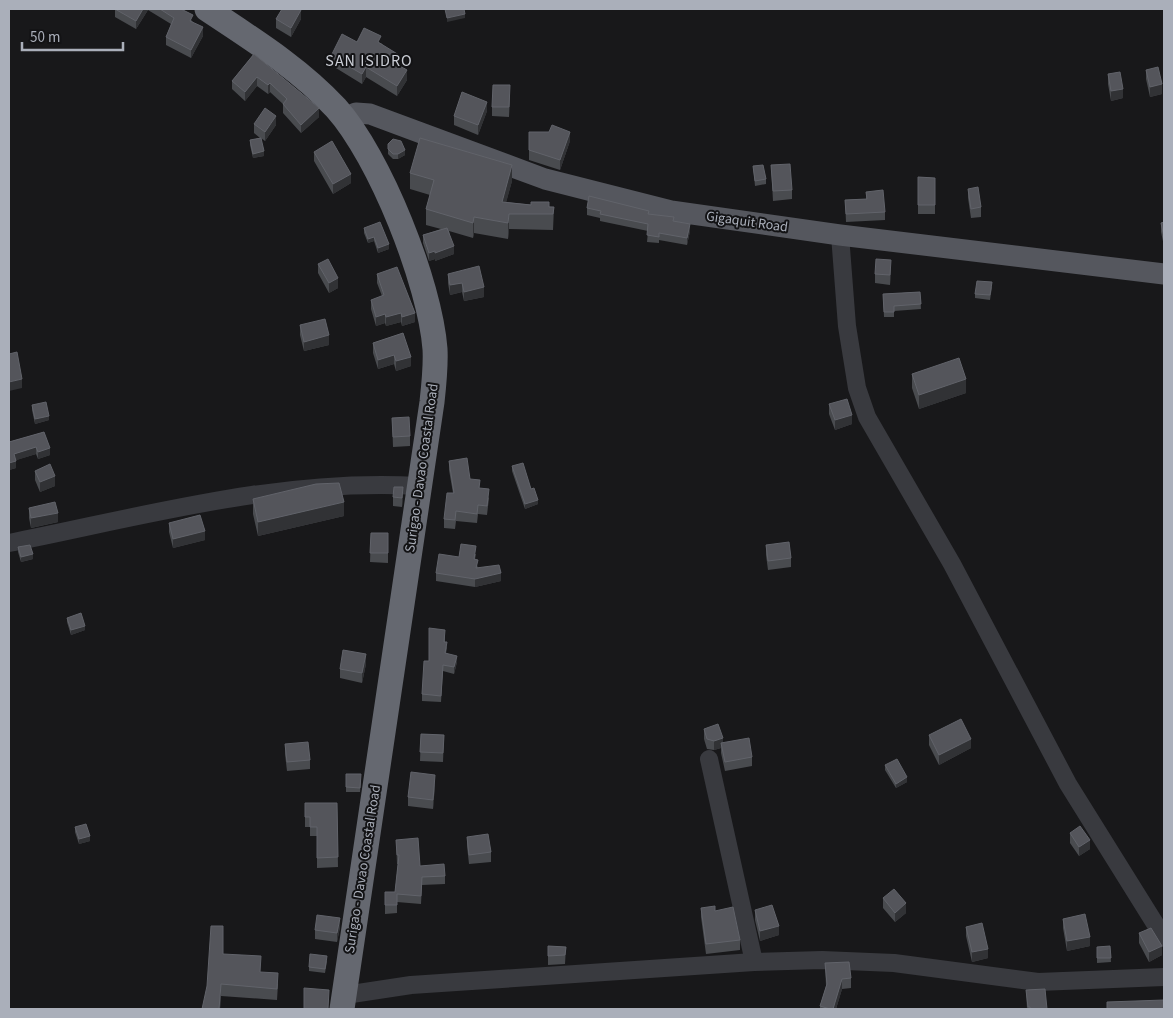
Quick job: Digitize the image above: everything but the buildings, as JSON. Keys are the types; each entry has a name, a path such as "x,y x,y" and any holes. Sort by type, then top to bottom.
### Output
{"highway":[{"name":"Surigao - Davao Coastal Road","path":"207,9 302,76 344,118 367,151 394,209 420,281 432,326 435,376 344,1002"}],"main road":[{"name":"Gigaquit Road","path":"344,118 356,113 370,114 512,169 625,201 671,211 840,235 1164,274"}],"street":[{"path":"840,235 846,326 857,388 868,417 952,564 1068,784 1164,938"},
{"path":"9,543 216,500 276,490 352,485 419,486"},
{"path":"709,760 754,962"},
{"path":"344,1002 411,985 754,962 822,960 894,963 1038,982 1164,976"}],"district":[{"name":"SAN ISIDRO","path":"369,61"}]}
